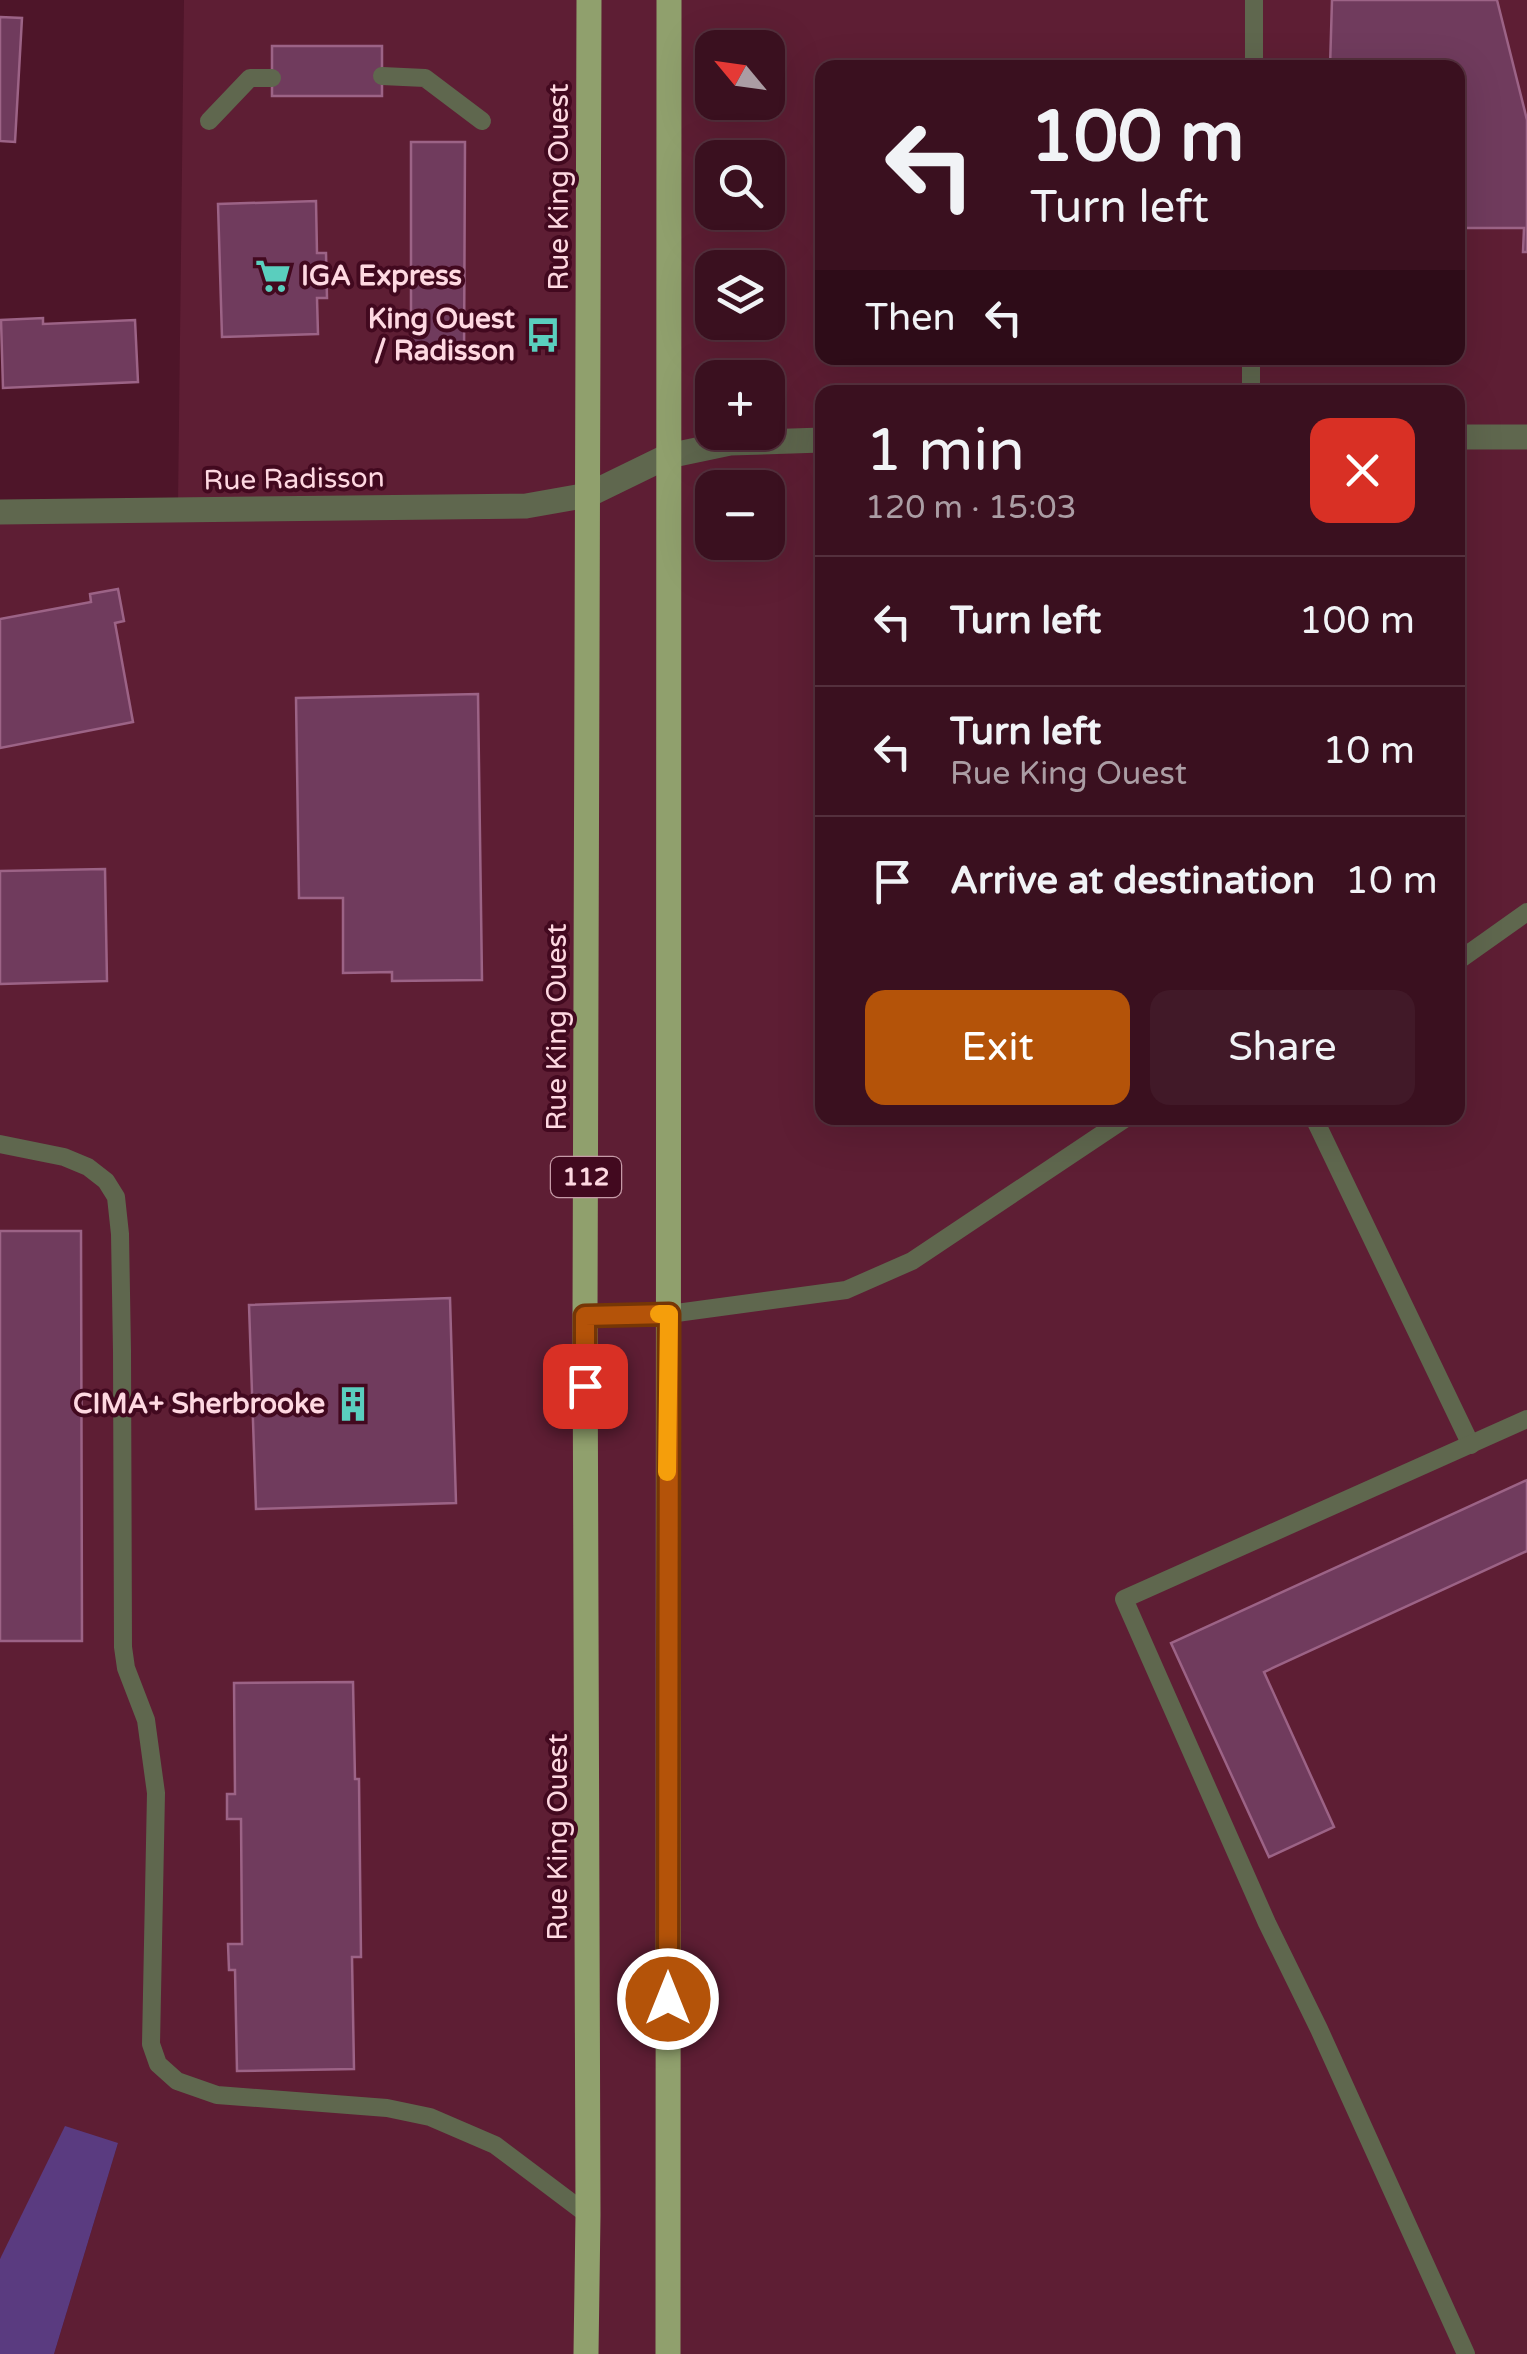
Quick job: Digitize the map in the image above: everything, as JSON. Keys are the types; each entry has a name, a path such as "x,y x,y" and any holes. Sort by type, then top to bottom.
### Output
{"main road":[{"name":"Rue King Ouest","path":"586,2354 589,0"},
{"path":"668,2354 669,0"}],"street":[{"path":"1465,436 1527,436"},
{"name":"Rue Radisson","path":"0,512 526,506 588,494 668,456 730,443 815,440"}],"lane":[{"path":"1254,0 1254,60"},
{"path":"382,76 425,78 482,122"},
{"path":"209,121 250,78 272,78"},
{"path":"1465,956 1527,912"},
{"path":"585,1316 669,1314 846,1290 912,1261 1116,1125"},
{"path":"1317,1125 1472,1445"},
{"path":"0,1144 64,1157 88,1167 106,1181 116,1197 121,1273 122,1647 146,1720 154,1776 152,2044 158,2064 177,2082 217,2095 387,2108 430,2117 496,2144 588,2215"},
{"path":"1466,2354 1267,1924 1124,1599 1527,1419"}],"shaded area":[{"path":"184,0 1527,0 1527,2354 54,2354 118,2143 0,2259 0,503 178,505"},
{"path":"65,2126 118,2143 54,2354 0,2354 0,2259"}],"building":[{"path":"1332,0 1497,0 1527,120 1527,252 1523,252 1524,228 1465,228 1465,60 1330,60"},
{"path":"0,17 22,18 15,142 0,141"},
{"path":"272,46 382,46 382,96 272,96"},
{"path":"411,142 465,142 464,361 411,361"},
{"name":"IGA Express","path":"316,201 317,253 326,253 327,298 317,298 318,334 222,337 218,204"},
{"path":"43,318 43,324 135,320 138,382 3,388 1,320"},
{"path":"118,589 124,621 115,623 133,722 0,748 0,619 91,602 90,594"},
{"path":"478,694 482,980 392,981 392,972 343,973 343,898 299,898 296,698"},
{"path":"105,869 107,981 0,984 0,871"},
{"path":"0,1231 81,1231 82,1641 0,1641"},
{"name":"CIMA+ Sherbrooke","path":"450,1298 456,1503 256,1509 249,1305"},
{"path":"1527,1480 1527,1551 1264,1672 1334,1827 1269,1857 1171,1643"},
{"path":"353,1682 355,1779 359,1779 361,1957 352,1957 354,2069 237,2071 235,1970 229,1970 228,1944 242,1944 241,1819 227,1819 227,1794 235,1794 234,1683"}],"slow traffic":[{"path":"659,1314 669,1314 667,1472"}],"place":[{"name":"IGA Express","path":"273,276"},
{"name":"King Ouest / Radisson","path":"543,335"},
{"name":"CIMA+ Sherbrooke","path":"353,1404"}],"route":[{"path":"585,1386 585,1316 669,1314 668,1999"}]}
